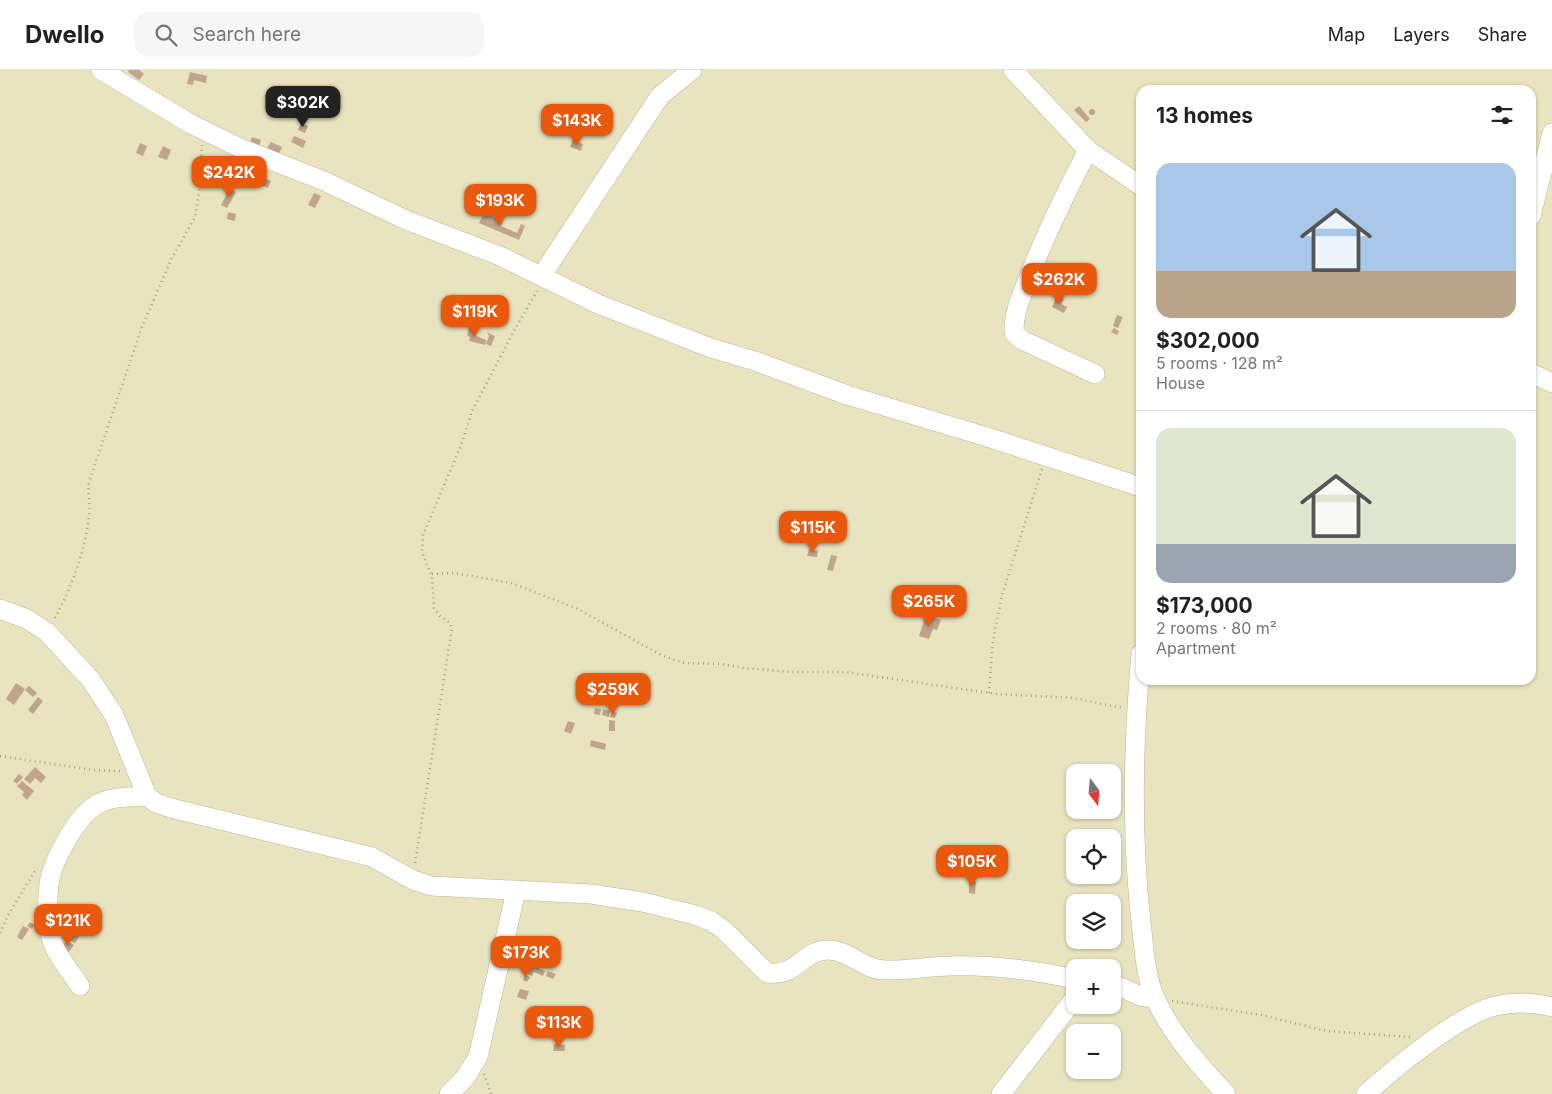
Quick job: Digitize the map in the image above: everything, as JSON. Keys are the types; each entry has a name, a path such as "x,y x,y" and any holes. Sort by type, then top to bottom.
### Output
{"street":[{"path":"101,70 202,129 240,148 324,181 385,212 500,256 598,304 711,348 754,361 848,395 1136,485"},
{"path":"544,276 660,96 692,70"},
{"path":"1013,70 1088,150 1136,183"},
{"path":"1536,196 1552,133"},
{"path":"1088,150 1061,202 1040,249 1018,306 1014,333 1022,340 1095,374"},
{"path":"1536,375 1552,383"},
{"path":"0,609 27,618 47,632 73,657 105,698 147,796 163,806 372,857 413,880 431,886 591,894 643,902 695,915 711,921 724,930 767,973 785,973 820,950 830,950 839,951 872,968 884,970 952,966 1038,971 1066,977"},
{"path":"1139,685 1133,794 1134,842 1146,962 1156,999 1183,1044 1226,1094"},
{"path":"80,986 51,938 47,915 50,881 72,830 88,811 100,803 114,799 147,796"},
{"path":"449,1094 465,1078 478,1057 516,891"},
{"path":"1121,987 1140,996 1156,999"},
{"path":"1366,1094 1434,1040 1494,1006 1511,1004 1552,1007"},
{"path":"1002,1094 1066,1010"}],"path":[{"path":"47,632 68,594 85,540 90,514 90,503 87,494 89,482 142,328 170,262 195,217 200,187 202,129"},
{"path":"413,880 452,628 434,608 432,574 422,553 427,527 462,443 472,411 544,276"},
{"path":"989,693 993,641 1002,595 1047,456"},
{"path":"432,574 454,573 511,583 576,608 663,656 684,663 721,664 791,672 845,672 989,693 1074,698 1138,710"},
{"path":"0,756 93,770 136,773"},
{"path":"0,933 8,915 36,870"},
{"path":"1156,999 1206,1004 1327,1031 1434,1040"}],"building":[{"path":"129,70 139,70 144,74 139,80 128,72"},
{"path":"190,72 207,76 206,83 194,80 193,85 187,84"},
{"path":"1079,106 1090,119 1086,122 1074,110"},
{"path":"1092,109 1095,112 1092,115 1089,112"},
{"path":"301,123 308,126 305,133 298,130"},
{"path":"294,136 306,141 303,148 291,142"},
{"path":"252,137 261,140 259,146 250,143"},
{"path":"573,140 583,144 581,151 570,147"},
{"path":"271,142 282,147 279,154 267,148"},
{"path":"140,143 147,146 143,156 136,153"},
{"path":"163,146 171,150 167,160 158,157"},
{"path":"239,172 249,176 247,183 236,178"},
{"path":"254,175 271,181 268,188 252,182"},
{"path":"230,188 236,192 227,208 221,205"},
{"path":"314,193 321,196 315,208 308,205"},
{"path":"478,193 486,196 482,206 474,203"},
{"path":"228,212 236,214 235,221 227,219"},
{"path":"484,213 503,221 501,226 517,233 521,224 525,226 519,240 479,223"},
{"path":"1057,296 1064,299 1061,304 1067,307 1064,313 1052,307"},
{"path":"477,300 489,303 487,310 475,307"},
{"path":"1117,315 1123,317 1118,328 1113,326"},
{"path":"469,328 477,330 476,336 486,340 485,345 469,341 470,337 467,336"},
{"path":"1114,328 1119,331 1117,335 1111,332"},
{"path":"487,332 495,336 491,346 486,344 489,336"},
{"path":"809,549 818,551 817,557 807,556"},
{"path":"831,555 837,556 833,571 827,570"},
{"path":"926,615 941,620 937,630 933,629 929,639 919,636"},
{"path":"16,683 25,689 14,705 6,699"},
{"path":"29,686 37,693 33,697 25,690"},
{"path":"38,697 43,701 33,714 28,710"},
{"path":"595,708 601,709 600,715 594,714"},
{"path":"603,709 610,711 609,717 602,715"},
{"path":"612,711 617,713 615,718 610,717"},
{"path":"609,720 615,721 615,731 609,731"},
{"path":"568,721 575,723 571,734 564,731"},
{"path":"591,740 606,744 605,750 590,746"},
{"path":"35,767 46,777 41,783 35,778 30,784 24,779"},
{"path":"19,774 23,777 17,784 13,781"},
{"path":"22,781 34,791 27,800 22,795 24,792 17,786"},
{"path":"969,881 976,881 975,894 969,893"},
{"path":"30,922 35,925 32,929 27,926"},
{"path":"23,926 29,929 22,940 17,937"},
{"path":"71,930 80,935 75,943 69,940 71,937 68,935"},
{"path":"66,941 74,945 69,952 62,948"},
{"path":"531,965 545,971 543,976 534,972 532,976 527,974"},
{"path":"548,971 556,974 553,979 546,976"},
{"path":"525,975 530,977 527,982 523,980"},
{"path":"520,989 529,991 526,1000 517,997"},
{"path":"585,1025 591,1027 588,1037 581,1035"},
{"path":"554,1044 565,1045 565,1051 553,1051"}]}
